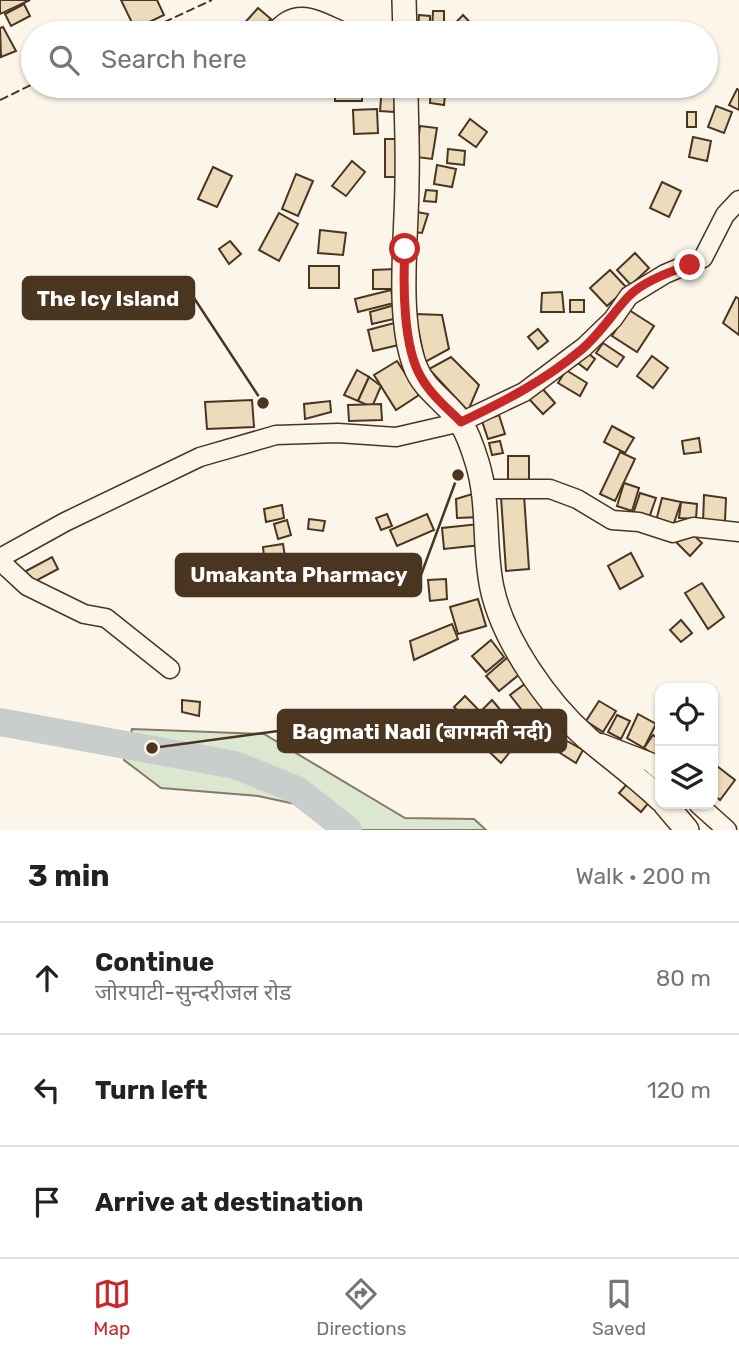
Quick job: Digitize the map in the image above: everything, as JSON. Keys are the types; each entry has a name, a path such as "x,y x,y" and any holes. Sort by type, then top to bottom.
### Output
{"main road":[{"path":"404,0 405,21"},
{"path":"406,98 404,266 410,340 421,377 461,422 485,489 488,558 492,588 501,619 513,645 551,697 588,738 609,752 655,794"},
{"path":"669,809 687,830"}],"street":[{"path":"285,21 294,16 318,21"},
{"path":"170,669 132,636 106,618 84,614 27,586 0,559 65,522 200,457 276,435 338,433 396,437 461,422 524,392 554,372 613,319 629,296 665,274 703,258 725,215 739,200"},
{"path":"485,489 550,489 577,499 612,520 639,522 673,533 693,527 715,532 739,532"},
{"path":"588,738 650,762 655,766"},
{"path":"704,809 727,830"}],"green space":[{"path":"132,729 264,734 405,818 474,819 486,830 337,830 300,805 258,796 161,788 124,760"}],"building":[{"path":"0,0 30,0 0,14"},
{"path":"121,0 157,0 164,15 152,21 131,21"},
{"path":"24,4 30,16 11,26 5,14"},
{"path":"258,8 271,19 269,21 246,21"},
{"path":"433,11 444,11 444,21 432,21"},
{"path":"419,15 430,16 430,21 419,21"},
{"path":"463,15 469,21 457,21"},
{"path":"3,27 16,51 1,57 0,28"},
{"path":"737,89 739,90 739,110 729,105"},
{"path":"335,98 362,98 362,101 335,101"},
{"path":"381,98 395,98 394,112 380,111"},
{"path":"430,98 445,98 444,105 430,103"},
{"path":"716,106 732,112 724,133 708,127"},
{"path":"377,109 378,133 354,134 353,110"},
{"path":"687,112 696,112 696,127 687,127"},
{"path":"470,119 487,132 476,147 459,135"},
{"path":"420,126 437,128 432,159 416,157"},
{"path":"693,137 711,141 707,161 689,157"},
{"path":"385,139 397,139 397,177 385,177"},
{"path":"448,149 465,151 464,165 447,163"},
{"path":"352,161 365,172 346,196 332,186"},
{"path":"437,165 456,169 452,187 434,184"},
{"path":"213,167 232,176 217,207 198,199"},
{"path":"296,174 313,181 298,216 282,209"},
{"path":"662,182 681,191 669,217 650,208"},
{"path":"426,190 437,191 436,202 424,201"},
{"path":"417,212 428,214 422,233 414,232"},
{"path":"279,213 298,224 279,261 259,250"},
{"path":"320,230 346,233 343,255 318,253"},
{"path":"230,241 241,254 229,264 219,249"},
{"path":"635,253 649,268 631,285 617,270"},
{"path":"309,266 339,266 339,288 309,288"},
{"path":"395,269 395,289 373,289 373,270"},
{"path":"610,270 627,288 607,306 590,288"},
{"path":"391,290 394,303 358,312 355,299"},
{"path":"562,292 564,312 541,312 542,293"},
{"path":"736,297 739,299 739,335 723,323"},
{"path":"570,300 584,300 584,312 570,312"},
{"path":"395,305 398,318 372,324 370,312"},
{"path":"629,310 654,326 637,352 612,336"},
{"path":"415,314 442,315 449,349 425,362"},
{"path":"398,322 403,344 373,351 368,330"},
{"path":"538,329 548,341 538,349 528,337"},
{"path":"603,343 624,357 617,367 596,353"},
{"path":"587,352 595,359 587,370 578,363"},
{"path":"652,356 668,368 653,388 637,376"},
{"path":"451,357 479,385 468,411 429,369"},
{"path":"397,361 419,395 396,410 374,375"},
{"path":"357,370 369,377 358,401 344,395"},
{"path":"566,370 587,383 580,396 558,383"},
{"path":"369,377 381,386 372,407 358,401"},
{"path":"541,387 555,403 543,414 529,399"},
{"path":"252,400 254,427 207,429 205,402"},
{"path":"330,401 331,412 305,419 304,404"},
{"path":"381,404 382,420 349,421 348,405"},
{"path":"499,415 505,434 488,439 482,421"},
{"path":"612,426 634,438 625,453 604,442"},
{"path":"699,438 701,452 684,454 682,441"},
{"path":"500,441 503,453 492,455 489,443"},
{"path":"620,452 635,459 615,501 600,494"},
{"path":"508,456 529,456 529,482 508,481"},
{"path":"624,483 639,488 632,511 617,506"},
{"path":"479,492 481,517 457,518 456,499"},
{"path":"640,493 656,498 649,518 633,514"},
{"path":"524,495 529,569 506,571 501,497"},
{"path":"704,495 726,498 725,521 703,523"},
{"path":"662,498 681,502 673,526 656,521"},
{"path":"681,502 697,504 696,519 679,518"},
{"path":"282,505 284,518 266,522 264,509"},
{"path":"387,514 392,526 381,530 376,518"},
{"path":"427,514 434,530 397,546 390,530"},
{"path":"309,519 325,521 323,531 308,529"},
{"path":"287,520 291,535 278,539 274,524"},
{"path":"479,524 481,545 444,549 442,528"},
{"path":"688,530 702,543 690,556 676,542"},
{"path":"283,544 286,563 265,566 263,547"},
{"path":"631,553 643,576 620,589 608,566"},
{"path":"52,557 58,569 32,583 26,571"},
{"path":"446,579 447,599 430,601 428,580"},
{"path":"702,583 724,617 708,629 685,593"},
{"path":"478,599 486,626 458,634 450,607"},
{"path":"681,620 692,633 681,642 670,630"},
{"path":"452,624 458,639 414,660 410,641"},
{"path":"491,640 504,657 486,672 472,656"},
{"path":"508,657 521,673 499,691 486,676"},
{"path":"526,683 545,707 529,719 510,695"},
{"path":"465,696 496,728 485,739 454,707"},
{"path":"182,700 200,702 199,716 182,712"},
{"path":"492,700 509,720 500,728 483,709"},
{"path":"599,701 616,711 603,732 586,721"},
{"path":"638,714 655,723 644,748 627,738"},
{"path":"617,715 630,721 621,739 608,732"},
{"path":"491,733 509,753 501,763 482,745"},
{"path":"653,735 655,736 655,755 644,748"},
{"path":"567,741 583,750 576,763 560,753"},
{"path":"718,767 735,780 720,800 718,798"},
{"path":"629,782 651,800 641,812 619,793"}],"waterway":[{"path":"0,722 235,765 297,790 348,830"}],"fence":[{"path":"167,21 212,0"},
{"path":"0,100 21,90"}],"place":[{"name":"The Icy Island","path":"263,403"},
{"name":"Umakanta Pharmacy","path":"458,475"},
{"name":"Bagmati Nadi (बागमती नदी)","path":"152,748"}],"route":[{"path":"405,249 407,316 414,365 430,391 461,422 524,392 554,372 613,319 629,296 665,274 690,265"}]}
